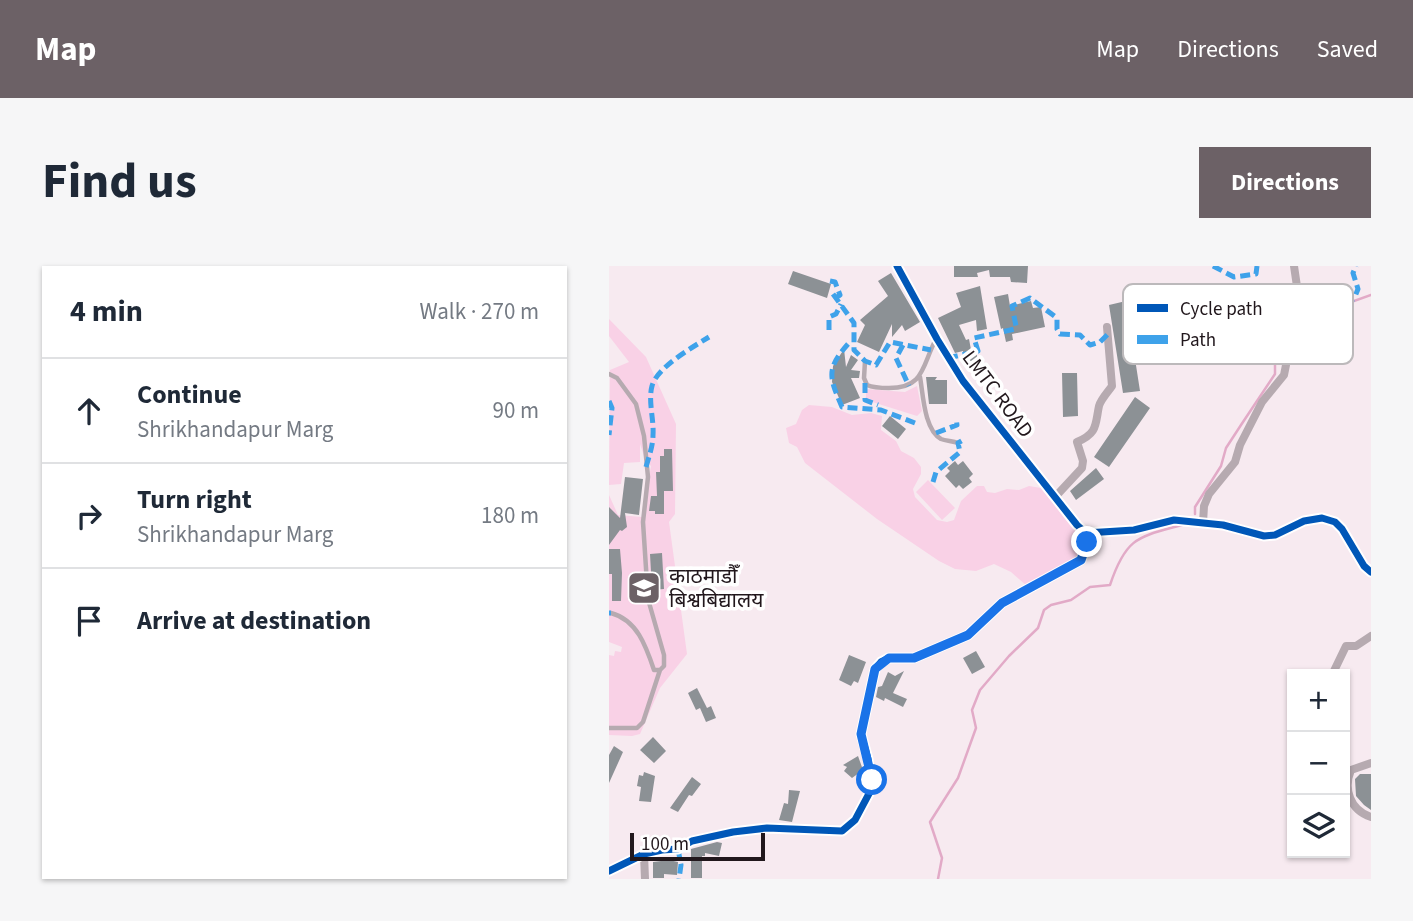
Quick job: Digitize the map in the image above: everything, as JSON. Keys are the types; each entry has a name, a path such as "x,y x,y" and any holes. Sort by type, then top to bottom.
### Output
{"street":[{"name":"LMTC ROAD","path":"897,266 937,339 980,404 1086,533"},
{"path":"1294,266 1297,284"},
{"path":"1056,496 1082,468 1083,461 1077,442 1088,437 1094,430 1098,423 1100,403 1112,386 1107,327"},
{"path":"1201,523 1209,494 1235,462 1248,426 1283,375 1286,364"},
{"path":"609,871 644,854 678,849 692,841 733,832 767,828 842,831 849,826 872,788 861,734 875,669 889,658 914,658 968,635 1002,603 1081,560 1085,551 1086,533 1134,530 1165,521 1184,520 1223,525 1264,536 1275,535 1304,522 1322,518 1335,522 1342,529 1364,566 1371,572"},
{"path":"1335,669 1346,646 1356,646 1371,636"},
{"path":"1371,763 1351,770 1346,781 1350,800 1365,815 1371,817"},
{"path":"644,854 645,879"}],"lane":[{"path":"865,361 865,383 871,387 906,387 920,376 937,339"},
{"path":"609,374 617,379 636,404 644,436 648,477 643,522 648,599 664,666 660,670 643,722 636,728 609,728"},
{"path":"920,376 922,403 936,433 943,440 958,443"},
{"path":"611,613 632,623 640,635 654,670 660,670"}],"shaded area":[{"name":"काठमाडौँ बिश्वबिद्यालय","path":"609,319 646,357 676,424 675,514 669,522 687,654 660,688 640,734 632,736 609,735 609,655 614,656 615,651 621,652 622,647 609,642 609,495 618,515 642,517 651,466 646,462 640,444 640,462 624,463 621,484 609,485 610,370 629,362 609,336"},
{"path":"917,386 922,411 917,416 866,400 866,389 905,392"},
{"path":"809,405 832,407 852,415 871,413 882,416 881,430 896,441 901,451 914,458 921,467 921,474 913,489 915,497 937,520 954,520 961,501 977,486 984,486 987,492 995,493 1029,486 1041,488 1076,532 1079,550 1076,557 1027,586 1011,572 994,564 976,571 955,569 939,561 877,519 805,463 797,447 789,443 786,428 796,424 802,410"},
{"path":"928,480 955,508 942,520 916,492"}],"building":[{"path":"954,266 1028,266 1027,283 1011,282 1010,277 990,277 989,270 977,273 978,277 954,277"},
{"path":"793,271 831,284 827,298 788,284"},
{"path":"891,273 920,322 905,331 902,325 892,337 892,324 879,352 857,342 865,325 860,320 888,296 878,281"},
{"path":"980,286 987,329 977,331 976,320 959,325 966,340 969,339 972,355 977,354 977,367 970,367 970,362 964,362 963,351 955,353 938,318 961,307 956,293"},
{"path":"1008,294 1010,306 1031,301 1033,308 1041,307 1045,327 1012,334 1013,340 1006,342 994,297"},
{"path":"1123,302 1123,364 1136,364 1140,391 1123,393 1109,305"},
{"path":"844,349 846,367 851,355 858,360 851,370 860,371 859,378 851,378 860,398 842,405 832,382 833,366"},
{"path":"1062,373 1077,373 1078,416 1063,417"},
{"path":"926,377 947,380 947,404 929,404"},
{"path":"1135,397 1150,408 1109,467 1094,457"},
{"path":"890,416 906,429 898,439 882,426"},
{"path":"664,449 672,449 673,491 664,491 664,514 655,514 655,511 649,511 651,496 657,496 656,472 660,472 660,456 664,456"},
{"path":"955,461 958,465 963,461 973,474 969,478 972,482 963,489 959,485 956,488 945,476 950,471 947,468"},
{"path":"1096,468 1104,479 1076,500 1070,491"},
{"path":"625,477 643,479 639,515 625,513 627,527 620,530 609,545 609,507 620,518"},
{"path":"609,549 620,549 621,601 612,601"},
{"path":"662,553 664,589 652,590 650,554"},
{"path":"976,651 985,667 972,674 963,658"},
{"path":"849,655 866,662 858,683 854,681 851,686 839,680"},
{"path":"904,671 893,693 907,699 903,707 885,698 884,701 876,697 878,687 882,686 888,672 895,676"},
{"path":"697,688 707,708 711,706 716,718 706,722 700,708 696,710 688,693"},
{"path":"653,737 666,751 654,763 640,750"},
{"path":"614,746 623,752 609,783 609,755"},
{"path":"858,756 863,770 852,778 844,771 847,767 843,765"},
{"path":"644,772 655,776 651,802 639,801 641,787 637,786 639,775 643,776"},
{"path":"1360,774 1371,774 1371,810 1356,796 1355,779"},
{"path":"692,777 701,784 692,796 689,795 678,812 670,808"},
{"path":"789,790 800,791 792,822 779,820 784,803 788,804"},
{"path":"722,843 719,856 705,853 705,856 702,856 702,878 691,878 691,849"},
{"path":"653,862 678,862 677,875 664,874 664,878 653,878"}],"waterway":[{"path":"1353,301 1371,295"},
{"path":"1195,514 1195,507 1221,466 1226,448 1275,374 1275,364"},
{"path":"938,879 942,858 930,822 958,778 976,728 972,710 980,690 1038,628 1044,610 1051,605 1071,600 1090,587 1110,585 1122,557 1135,542 1182,525"}],"marked path":[{"path":"1213,266 1234,277 1256,274 1257,266"},
{"path":"1353,299 1358,289 1353,273 1356,266"},
{"path":"830,281 835,282 840,295 836,298"},
{"path":"833,294 854,323 854,350 865,361 876,365 890,342 931,350"},
{"path":"948,358 978,351 974,338 1015,329 1012,306 1030,298 1057,318 1060,334 1080,335 1090,345 1100,342 1108,334"},
{"path":"829,330 829,317 836,314 841,304"},
{"path":"646,467 653,439 651,398 655,379 676,358 709,337"},
{"path":"848,344 836,360 832,374 834,388 842,407 881,410 915,423"},
{"path":"903,345 896,358 909,386"},
{"path":"865,383 865,400 878,405"},
{"path":"609,401 612,408 609,435"},
{"path":"936,433 957,425 956,418"},
{"path":"933,482 936,472 960,452 958,443 963,440"},
{"path":"678,849 681,865 679,879"}],"cycle path":[{"path":"897,266 963,381 1086,533"},
{"path":"1086,533 1134,530 1174,520 1223,525 1264,536 1275,535 1304,521 1322,518 1335,522 1342,529 1364,566 1371,572"},
{"path":"609,871 644,854 678,849 692,841 733,832 767,828 842,831 855,820 872,788 861,734 875,669 889,658 914,658 968,635 1002,603 1081,560 1085,551 1086,533"}],"place":[{"name":"काठमाडौँ बिश्वबिद्यालय","path":"644,588"}],"route":[{"path":"872,780 861,734 875,669 881,662 889,658 914,658 968,635 1002,603 1081,560 1087,542"}]}
